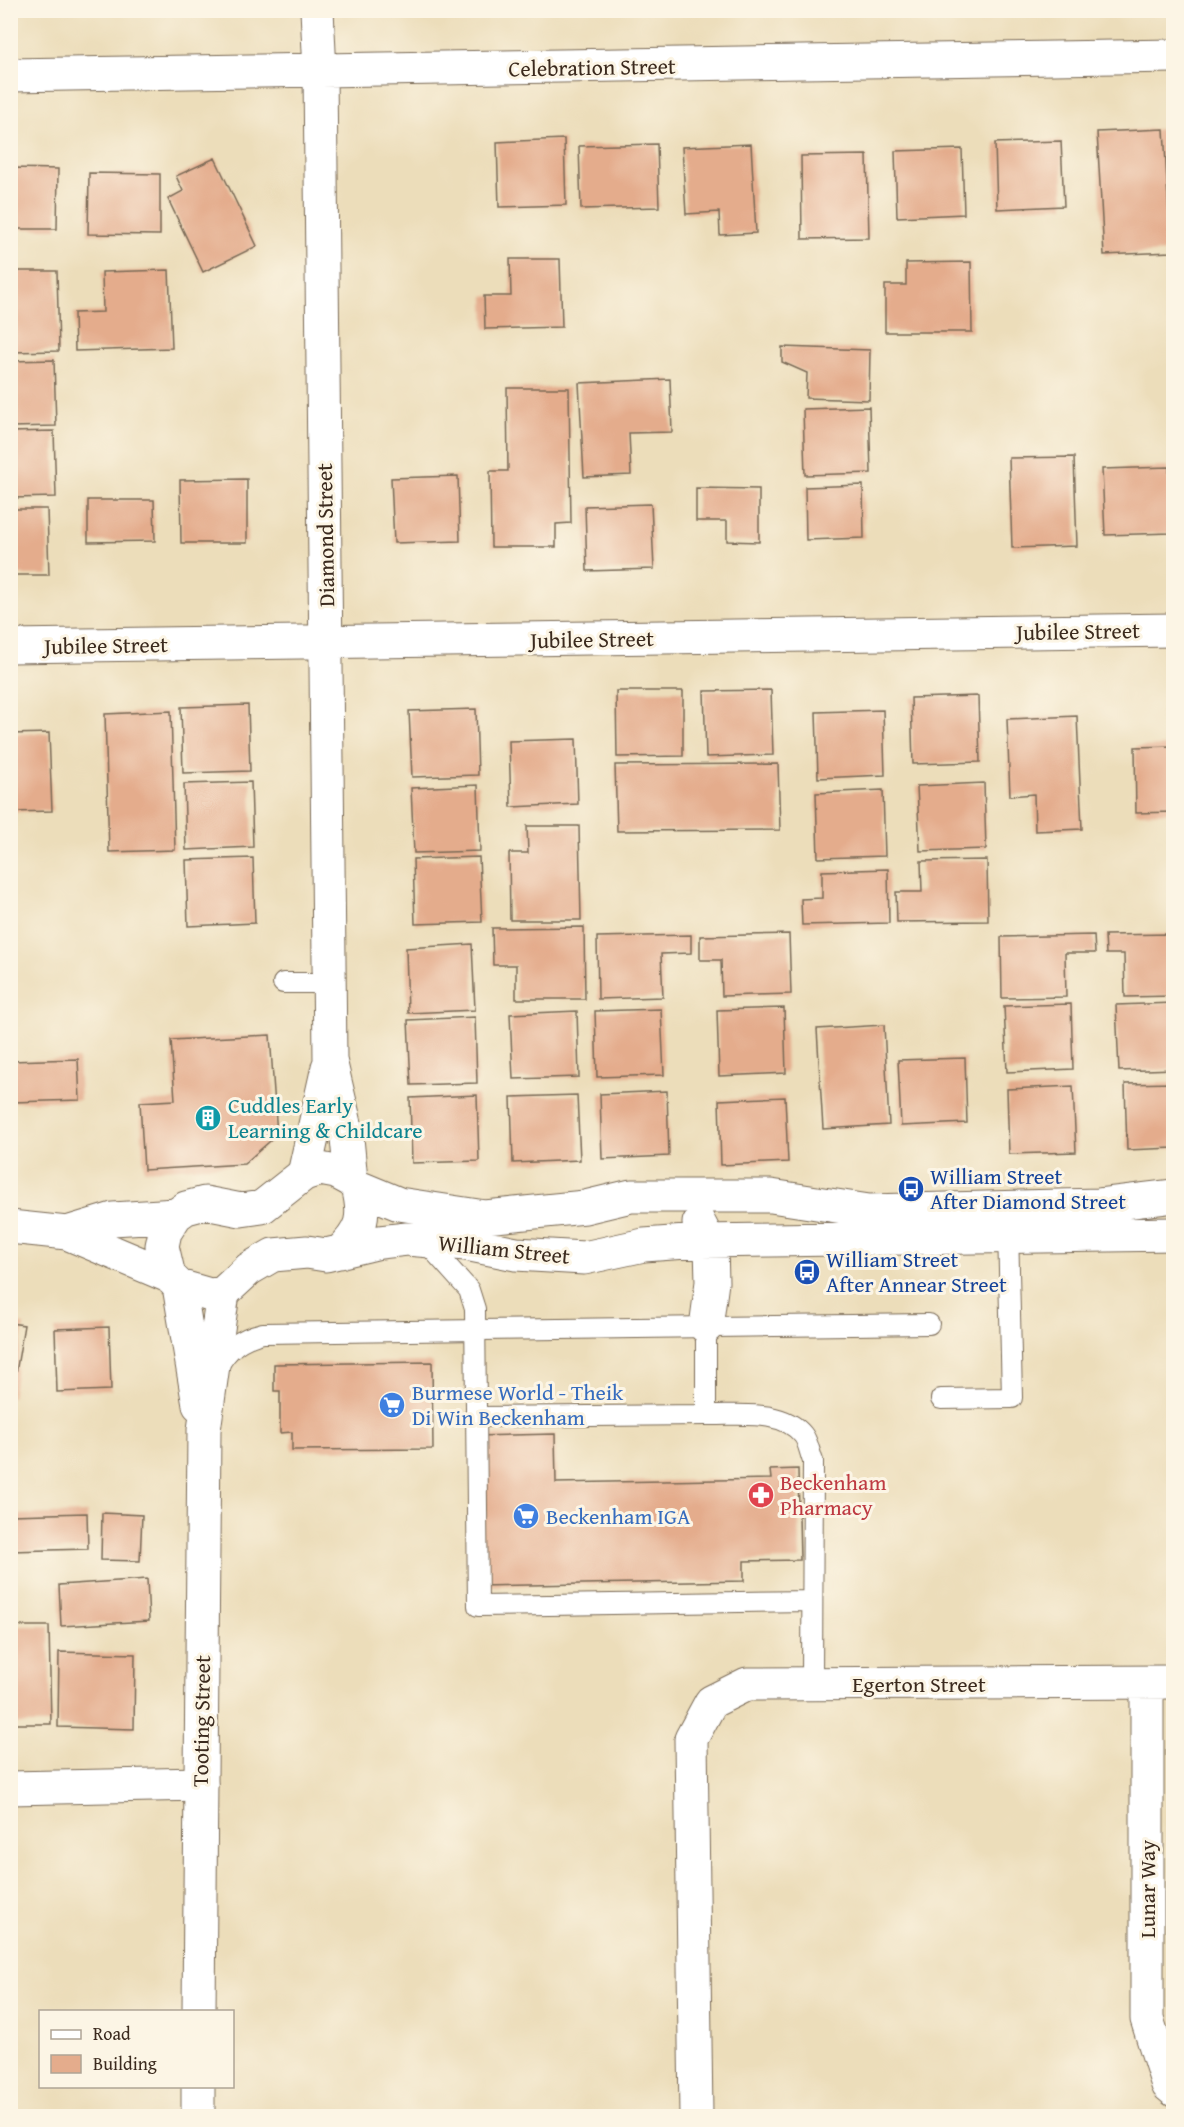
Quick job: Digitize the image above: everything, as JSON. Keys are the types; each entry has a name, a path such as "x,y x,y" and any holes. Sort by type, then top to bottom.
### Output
{"street":[{"name":"Diamond Street","path":"317,10 320,72 330,1060 346,1128 355,1183"},
{"name":"Celebration Street","path":"10,75 320,72 1173,56"},
{"name":"Jubilee Street","path":"10,646 1173,630"},
{"name":"Diamond Street","path":"304,1174 330,1060"},
{"name":"William Street","path":"304,1174 320,1169 336,1172 399,1204 485,1217 585,1207 631,1196 793,1198 836,1208 1173,1234"},
{"path":"174,1281 162,1246 165,1232 176,1215 186,1208 205,1203 241,1209 262,1207 304,1174"},
{"path":"340,1252 354,1238 363,1213 355,1183"},
{"name":"William Street","path":"223,1293 249,1269 273,1255 307,1252 326,1255 380,1242 426,1241 466,1244 516,1254 584,1258 692,1242 750,1241 1008,1222 1099,1205 1173,1196"},
{"name":"William Street","path":"692,1242 718,1218 767,1200 793,1198"},
{"name":"William Street","path":"543,1212 595,1221 674,1213 691,1215 692,1242"},
{"path":"67,1233 113,1220 176,1215"},
{"path":"10,1227 67,1233 197,1293 223,1293"},
{"path":"706,1327 712,1282 729,1253 750,1241"},
{"path":"692,1242 712,1282"},
{"path":"692,1242 693,1265 706,1327"},
{"name":"Tooting Street","path":"174,1281 204,1430"},
{"name":"Tooting Street","path":"199,2010 204,1430 214,1372 223,1293"},
{"name":"Egerton Street","path":"696,2116 691,1739 711,1702 747,1684 1160,1683"},
{"name":"Lunar Way","path":"1160,1683 1147,2019 1168,2085 1173,2090"},
{"path":"10,1788 201,1784"},
{"path":"198,2088 198,2116"}],"lane":[{"path":"283,983 329,983"},
{"path":"941,1399 1012,1398 1008,1222"},
{"path":"426,1241 469,1290 474,1309 478,1606 812,1601"},
{"path":"214,1372 223,1356 237,1342 248,1336 263,1333 929,1324"},
{"path":"706,1327 706,1415"},
{"path":"474,1417 771,1416 789,1424 804,1435 813,1461 812,1684"}],"building":[{"path":"1164,129 1171,252 1104,255 1097,132"},
{"path":"564,139 566,205 499,207 497,142"},
{"path":"1061,141 1064,206 997,209 995,143"},
{"path":"657,144 659,207 581,209 579,146"},
{"path":"751,144 756,233 720,235 719,212 686,214 682,147"},
{"path":"962,149 964,214 897,217 895,151"},
{"path":"867,155 869,238 802,239 801,156"},
{"path":"215,158 257,246 203,272 168,199 183,191 176,176"},
{"path":"10,168 58,169 57,229 10,229"},
{"path":"89,173 160,174 160,235 88,234"},
{"path":"510,259 560,259 562,327 485,329 484,296 511,296"},
{"path":"971,262 972,332 885,332 885,285 906,285 906,263"},
{"path":"169,270 172,348 75,351 74,313 103,312 102,272"},
{"path":"10,271 57,271 59,351 10,352"},
{"path":"782,347 870,350 869,400 806,398 807,373 782,362"},
{"path":"54,360 56,426 10,427 10,361"},
{"path":"670,379 672,432 629,433 631,475 584,477 579,383"},
{"path":"507,388 569,388 571,523 556,524 556,547 491,547 490,471 508,471"},
{"path":"869,407 871,473 805,475 803,409"},
{"path":"54,431 56,497 10,498 10,432"},
{"path":"1074,457 1077,546 1012,548 1009,458"},
{"path":"1169,467 1171,533 1105,535 1102,469"},
{"path":"458,476 460,541 394,543 391,478"},
{"path":"247,479 247,543 181,543 180,480"},
{"path":"863,485 864,538 806,540 805,487"},
{"path":"696,488 759,489 759,542 727,541 727,521 696,521"},
{"path":"88,500 154,500 155,541 88,542"},
{"path":"651,504 654,569 587,571 585,506"},
{"path":"10,509 47,509 49,575 10,575"},
{"path":"771,690 773,755 706,757 704,691"},
{"path":"616,691 683,691 683,756 617,757"},
{"path":"978,696 980,762 913,764 911,698"},
{"path":"248,705 250,771 183,773 181,707"},
{"path":"476,709 478,775 412,777 409,711"},
{"path":"883,710 885,775 818,778 816,712"},
{"path":"171,711 175,850 109,852 105,714"},
{"path":"1077,716 1082,829 1035,831 1034,794 1010,796 1007,719"},
{"path":"49,733 52,811 10,812 10,734"},
{"path":"576,739 578,804 511,807 509,741"},
{"path":"1174,746 1174,812 1136,813 1135,747"},
{"path":"778,764 780,830 617,831 615,765"},
{"path":"251,782 253,847 186,850 184,784"},
{"path":"984,783 986,849 920,851 917,786"},
{"path":"478,785 480,851 414,853 411,788"},
{"path":"883,790 885,856 818,858 816,793"},
{"path":"527,826 579,826 581,920 510,920 509,853 528,853"},
{"path":"479,857 482,922 415,924 413,859"},
{"path":"253,858 255,923 188,926 186,860"},
{"path":"987,860 988,921 897,922 896,892 922,892 921,861"},
{"path":"888,869 889,923 802,925 801,899 822,898 822,871"},
{"path":"584,927 585,999 516,999 516,965 493,965 492,928"},
{"path":"789,934 791,994 722,996 721,960 700,960 700,936"},
{"path":"1174,934 1174,996 1125,997 1124,954 1106,954 1105,935"},
{"path":"691,935 691,953 661,954 663,997 598,999 597,937"},
{"path":"1094,935 1095,953 1065,953 1066,997 1002,998 1001,937"},
{"path":"472,944 475,1010 408,1013 406,948"},
{"path":"1174,1003 1174,1069 1119,1071 1116,1005"},
{"path":"1071,1004 1073,1069 1007,1072 1004,1006"},
{"path":"784,1008 786,1073 719,1076 717,1010"},
{"path":"661,1009 664,1075 597,1077 595,1011"},
{"path":"577,1011 579,1077 513,1079 510,1014"},
{"path":"475,1017 477,1083 411,1085 408,1020"},
{"path":"884,1025 889,1125 823,1129 817,1029"},
{"name":"Cuddles Early Learning & Childcare","path":"270,1035 277,1135 244,1164 144,1170 140,1102 175,1100 171,1040"},
{"path":"965,1058 967,1123 901,1126 898,1060"},
{"path":"78,1059 80,1100 13,1102 11,1061"},
{"path":"1174,1083 1174,1148 1127,1150 1125,1084"},
{"path":"1073,1086 1076,1152 1009,1154 1007,1089"},
{"path":"667,1091 669,1156 602,1159 600,1094"},
{"path":"477,1095 479,1161 412,1163 410,1098"},
{"path":"577,1095 580,1160 513,1163 511,1097"},
{"path":"785,1097 788,1162 721,1165 719,1100"},
{"path":"10,1323 24,1325 12,1397 10,1397"},
{"path":"109,1327 111,1390 57,1392 55,1329"},
{"path":"432,1362 433,1449 292,1450 292,1432 280,1433 280,1391 274,1391 274,1364"},
{"path":"555,1434 556,1483 771,1479 770,1470 798,1469 800,1560 744,1561 744,1581 479,1586 475,1436"},
{"path":"87,1513 88,1549 10,1551 10,1515"},
{"path":"102,1513 142,1515 140,1561 101,1560"},
{"path":"147,1579 149,1621 61,1626 59,1585"},
{"path":"10,1626 49,1626 51,1724 10,1724"},
{"path":"59,1652 135,1654 134,1729 58,1727"}],"place":[{"name":"Cuddles Early Learning & Childcare","path":"208,1118"},
{"name":"William Street After Diamond Street","path":"911,1189"},
{"name":"William Street After Annear Street","path":"807,1272"},
{"name":"Burmese World - Theik Di Win Beckenham","path":"392,1405"},
{"name":"Beckenham Pharmacy","path":"761,1495"},
{"name":"Beckenham IGA","path":"526,1516"}]}
